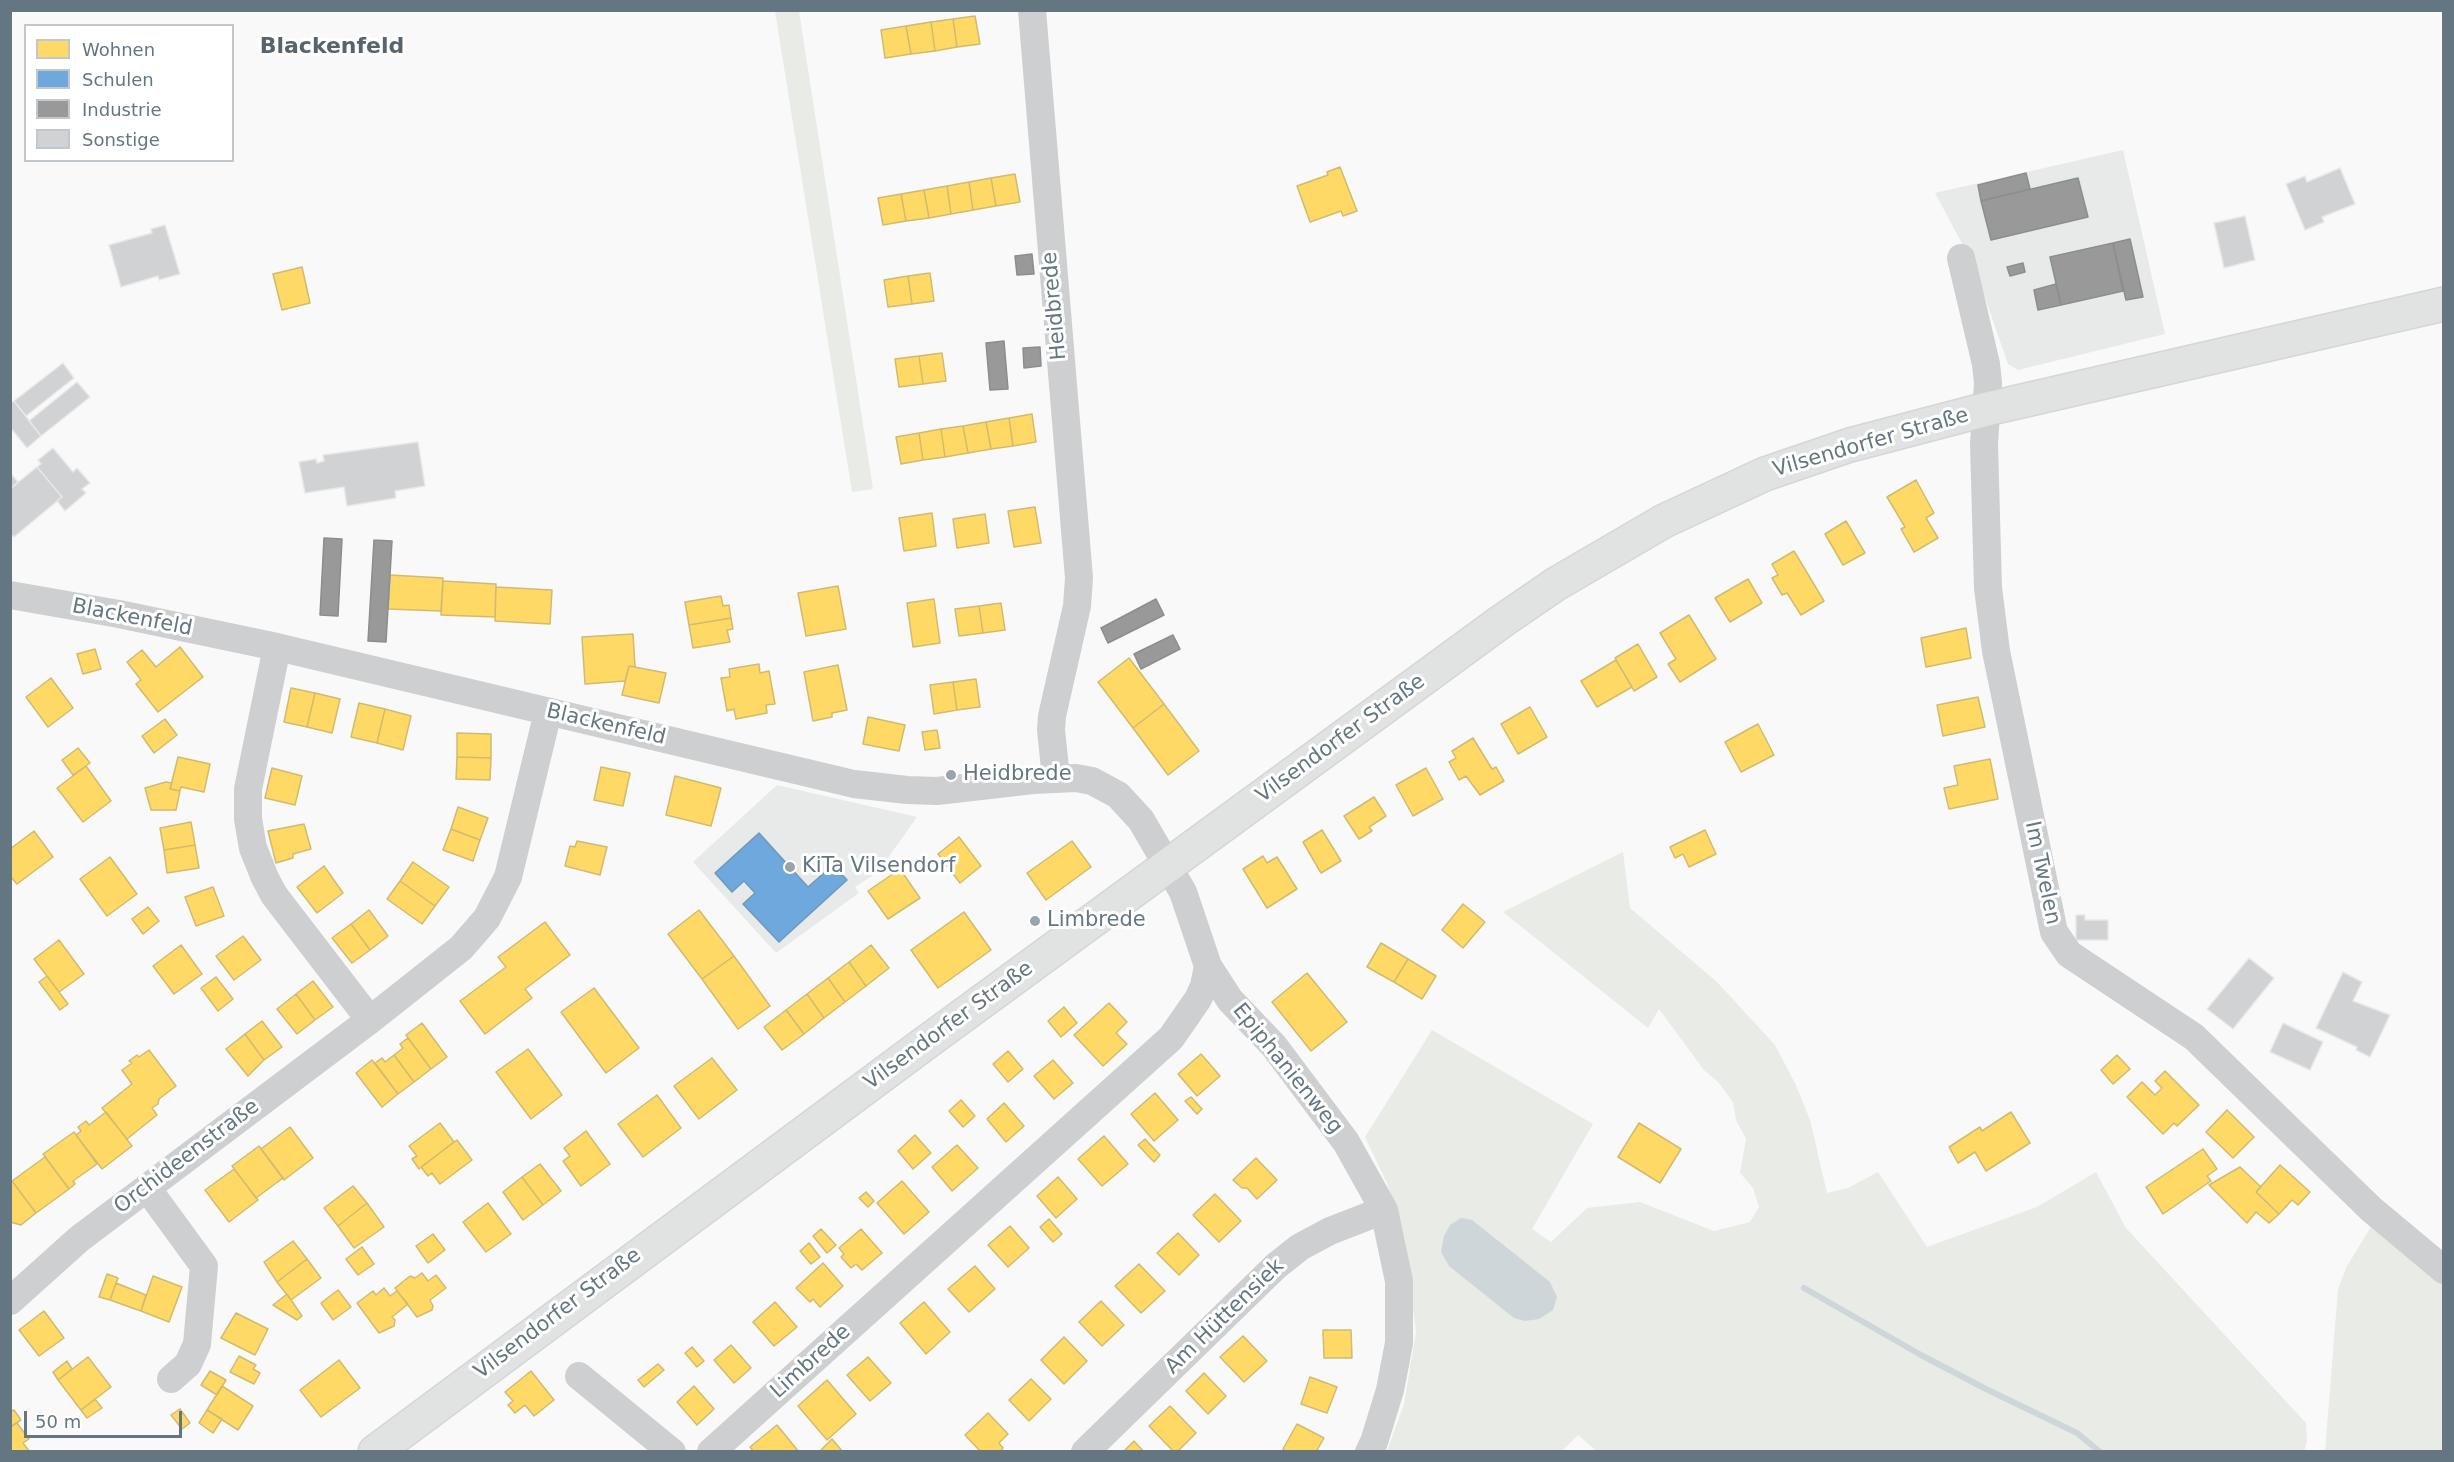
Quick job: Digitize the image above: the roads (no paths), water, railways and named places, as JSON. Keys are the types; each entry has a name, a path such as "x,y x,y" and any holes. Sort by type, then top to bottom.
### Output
{"main road":[{"name":"Vilsendorfer Straße","path":"375,1452 548,1321 1511,615 1556,584 1664,520 1765,474 1804,459 1987,409 2444,304"}],"street":[{"name":"Heidbrede","path":"1032,10 1079,578 1077,606 1052,716 1051,730 1056,778"},
{"name":"Im Twelen","path":"1961,258 1986,363 1987,409 1984,444 1988,588 1996,651 2054,932 2069,954 2194,1037 2371,1209 2444,1270"},
{"name":"Blackenfeld","path":"10,595 119,614 277,647 854,784 937,791 1056,778 1092,781 1118,795 1141,820 1168,865"},
{"path":"277,647 248,789 248,819 253,848 274,895 370,1020"},
{"name":"Orchideenstraße","path":"10,1301 79,1239 370,1020 461,948 487,918 508,877 548,712"},
{"name":"Epiphanienweg","path":"1168,865 1189,908 1208,966 1230,1000 1274,1046 1334,1125 1384,1210 1399,1281 1399,1343 1390,1390 1369,1452"},
{"name":"Limbrede","path":"711,1452 1170,1038 1198,999 1204,986 1208,966"},
{"path":"147,1188 204,1266 197,1344 188,1364 171,1380"},
{"name":"Am Hüttensiek","path":"1085,1452 1276,1266 1300,1247 1330,1231 1384,1210"},
{"path":"579,1376 672,1452"}],"waterway":[{"path":"1804,1288 1921,1355 2077,1433 2100,1452"}],"place":[{"name":"Heidbrede","path":"951,775"},
{"name":"KiTa Vilsendorf","path":"790,867"},
{"name":"Limbrede","path":"1035,921"}],"district":[{"name":"Blackenfeld","path":"332,47"}]}
